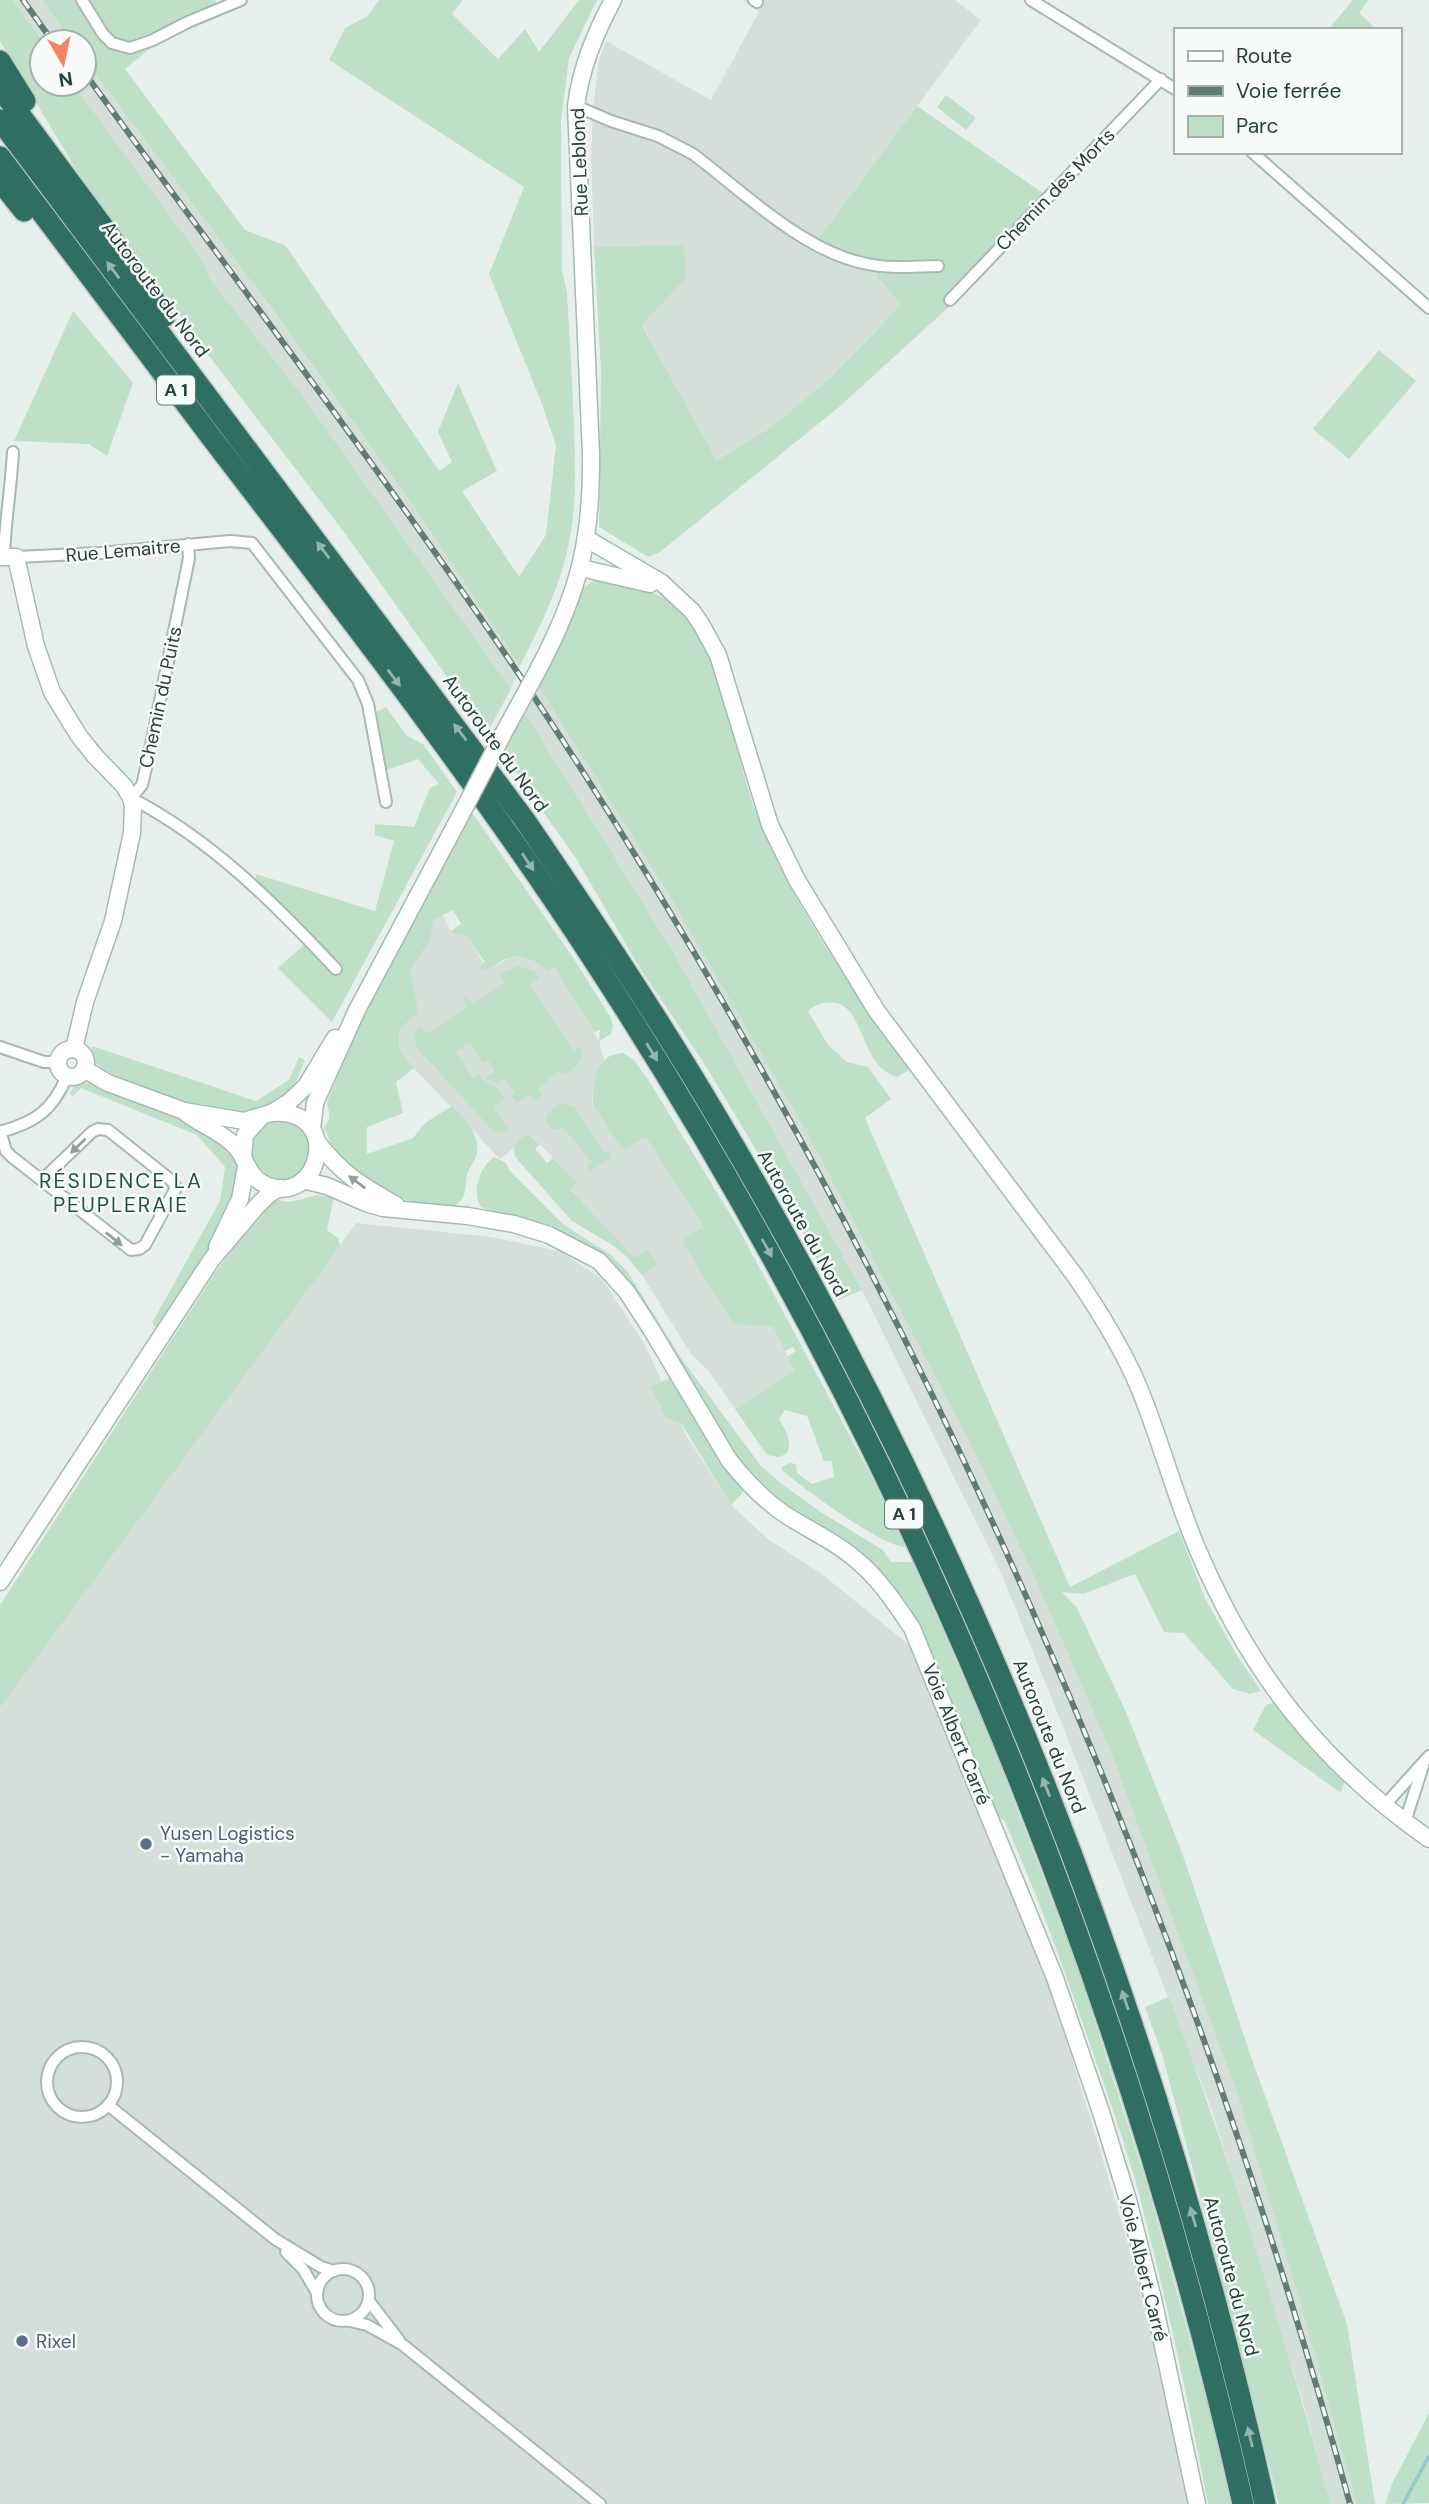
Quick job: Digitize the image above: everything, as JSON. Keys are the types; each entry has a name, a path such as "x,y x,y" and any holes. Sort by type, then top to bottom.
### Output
{"highway":[{"path":"0,61 104,228"},
{"path":"0,88 104,228 183,342 257,462"},
{"name":"Autoroute du Nord","path":"0,120 487,767 598,928 720,1122 800,1262 876,1406 943,1544 1056,1811 1154,2088 1229,2350 1265,2504"},
{"name":"A 1","path":"0,157 353,623 506,830 638,1029 758,1231 827,1359 899,1503 954,1622 1030,1805 1103,2005 1137,2105 1177,2240 1208,2357 1242,2504"},
{"path":"0,181 178,408 353,623"}],"street":[{"path":"82,0 103,34 112,43 124,47 145,44 188,22 242,0"},
{"name":"Rue Leblond","path":"357,1010 539,668 563,618 581,568 592,493 592,454 576,106 580,79 593,38 613,0"},
{"path":"1031,0 1174,88"},
{"name":"Chemin des Morts","path":"950,300 1161,79"},
{"path":"576,106 677,145 786,226 836,254 862,263 889,267 938,266"},
{"path":"1254,154 1429,308"},
{"path":"13,452 7,557 52,692 79,736 94,756 124,786 131,798 156,811 255,885 336,969"},
{"path":"587,539 662,583 692,611 718,656 770,825 783,855 876,1010 1076,1277 1125,1357 1146,1406 1195,1545 1217,1595 1273,1689 1307,1730 1384,1806 1429,1839"},
{"name":"Rue Lemaitre","path":"7,557 100,553 188,544 246,541 253,544 358,680 368,704 386,802"},
{"name":"Chemin du Puits","path":"74,1049 85,1002 116,909 132,832 131,798 142,785 149,755 188,558 188,544"},
{"path":"581,568 668,589"},
{"path":"212,1259 240,1199 245,1163 245,1135 266,1115 289,1102 306,1086 341,1026 357,1010"},
{"path":"0,1582 212,1259 269,1194 295,1185 314,1167 318,1151 315,1103 357,1010"},
{"path":"0,1047 44,1062 58,1062"},
{"path":"74,1049 83,1054 84,1069 77,1075 67,1076 60,1071 58,1062 65,1052 74,1049"},
{"path":"84,1069 108,1083 184,1111 244,1121 283,1112 294,1114 304,1120 315,1136"},
{"path":"42,1180 92,1132 104,1129 172,1181 176,1188 145,1245 131,1251 42,1180 6,1151 0,1131 26,1123 50,1107 59,1096 67,1076"},
{"path":"184,1111 235,1146 257,1180 280,1188"},
{"name":"Voie Albert Carré","path":"315,1136 338,1167 353,1180 405,1209"},
{"name":"Voie Albert Carré","path":"303,1180 327,1186 383,1208 514,1224 549,1235 599,1261 627,1292 729,1460 743,1478 784,1514 856,1559 883,1586 912,1628 1050,1965 1101,2112 1128,2200 1153,2299 1197,2504"},
{"path":"1384,1806 1427,1759"},
{"path":"1405,1822 1427,1759"},
{"path":"83,2047 104,2055 111,2063 117,2081 114,2095 108,2105 94,2115 81,2118 62,2111 48,2093 46,2081 54,2061 74,2048 83,2047"},
{"path":"108,2105 275,2239 321,2267 334,2271"},
{"path":"275,2239 303,2269 326,2316 338,2321 367,2325 403,2345 600,2504"},
{"path":"317,2293 321,2281 334,2271 344,2269 359,2274 369,2289 369,2301 360,2315 350,2321"},
{"path":"369,2301 403,2345"}],"shaded area":[{"path":"13,0 42,0 62,28 33,28"},
{"path":"743,0 955,0 981,20 819,238 849,253 877,259 878,279 902,304 828,380 770,428 715,460 642,324 687,277 684,246 594,247 591,158 593,113 598,64 606,41 711,100 759,12"},
{"path":"98,78 230,252 416,510 520,666 511,689 302,395 210,279 202,259 83,98 98,98"},
{"path":"547,672 948,1364 1158,1847 1373,2504 1331,2504 1301,2396 1211,2108 1002,1575 862,1290 671,948 525,713"},
{"path":"442,914 451,931 457,936 464,932 488,970 511,957 532,958 554,967 599,1041 604,1059 594,1085 594,1107 619,1145 625,1149 646,1136 704,1227 685,1238 743,1325 773,1327 795,1370 735,1409 709,1371 691,1354 642,1275 657,1264 647,1250 634,1259 571,1188 577,1182 533,1137 516,1142 514,1148 500,1159 414,1068 399,1048 399,1029 419,1013 410,970 430,940 434,919"},
{"path":"356,1223 491,1237 559,1251 601,1278 644,1343 686,1435 731,1505 769,1540 822,1574 914,1649 1050,1985 1154,2329 1188,2504 0,2504 0,1708"}],"green space":[{"path":"0,0 13,0 33,28 28,28 28,88 0,41"},
{"path":"42,0 215,0 224,12 152,47 125,69 245,230 286,246 439,471 452,462 438,432 458,383 497,471 462,491 519,577 546,535 556,445 489,274 524,187 329,60 345,28 368,16 379,0 460,0 462,1 452,14 498,59 525,29 539,52 579,0 597,0 569,58 561,121 562,270 567,293 571,359 574,510 566,554 556,587 520,666 416,510 266,301 98,78 98,28 62,28"},
{"path":"1353,0 1368,0 1359,13 1375,28 1330,28"},
{"path":"946,95 976,118 966,130 937,107"},
{"path":"34,98 83,98 202,259 210,279 302,395 511,689 487,733 344,532 209,356 75,168"},
{"path":"917,106 1044,194 967,273 963,294 839,407 660,552 648,557 599,527 601,371 594,247 684,245 687,277 642,325 716,460 770,428 828,380 902,304 878,279 876,259 849,253 819,238"},
{"path":"73,311 133,383 107,456 89,444 14,441"},
{"path":"1379,350 1416,381 1349,459 1313,429"},
{"path":"599,580 639,588 662,597 692,624 715,667 747,787 786,879 845,976 911,1069 897,1077 887,1073 874,1059 851,1013 841,1005 824,1003 808,1011 828,1045 847,1062 868,1067 891,1099 865,1118 1070,1587 1179,1531 1205,1598 1236,1654 1261,1691 1250,1694 1233,1689 1184,1633 1164,1632 1135,1574 1083,1594 1062,1592 1077,1608 1126,1712 1181,1850 1254,2065 1347,2324 1375,2504 1357,2504 1238,2095 1111,1752 1035,1578 974,1450 805,1129 670,896 539,687 564,637 582,589"},
{"path":"386,707 406,735 424,745 457,792 332,1022 278,968 313,937 256,880 256,874 375,911 394,841 375,835 375,824 414,827 430,788 439,784 418,759 386,770 374,713"},
{"path":"525,713 671,948 862,1290 838,1300 783,1195 707,1068 638,965 577,860 502,753"},
{"path":"471,811 572,956 611,1018 613,1027 611,1034 599,1041 600,1030 594,1032 554,967 547,971 531,960 513,957 481,970 479,967 485,962 464,933 457,936 451,931 461,924 453,910 434,919 430,940 410,970 419,1013 399,1029 399,1048 414,1068 396,1082 403,1113 367,1127 367,1154 413,1138 425,1123 452,1106 466,1121 474,1132 477,1152 468,1172 462,1198 455,1205 443,1208 428,1207 394,1194 361,1175 339,1157 324,1128 330,1118 327,1102 365,1012"},
{"path":"518,966 534,971 539,978 530,985 574,1051 582,1046 582,1051 578,1063 572,1069 565,1075 559,1070 538,1089 543,1096 536,1102 530,1095 516,1103 511,1096 515,1092 503,1078 498,1083 486,1078 495,1071 488,1060 483,1063 470,1043 456,1052 473,1078 479,1075 495,1086 505,1098 493,1109 510,1128 507,1131 494,1132 418,1049 413,1037 420,1026 427,1034 467,1007 462,1000 467,996 473,1004 505,983 499,974"},
{"path":"92,1046 256,1101 289,1080 299,1057 305,1060 296,1083 288,1093 268,1106 240,1117 212,1112 123,1079 96,1063"},
{"path":"623,1053 634,1060 649,1081 735,1222 908,1548 862,1528 782,1470 782,1467 790,1463 796,1464 797,1473 812,1484 834,1477 832,1461 824,1461 807,1416 785,1410 779,1419 788,1436 789,1445 786,1454 779,1457 767,1455 735,1409 795,1370 787,1357 796,1351 793,1347 785,1351 773,1327 732,1322 683,1243 685,1238 703,1227 697,1216 646,1137 625,1149 619,1145 594,1107 593,1095 599,1067 609,1057"},
{"path":"78,1082 91,1083 181,1117 231,1147 239,1166 234,1202 201,1264 156,1328 152,1323 220,1201 225,1167 197,1135 81,1088 73,1096 70,1094"},
{"path":"563,1103 575,1107 603,1151 609,1153 612,1158 589,1171 587,1167 592,1162 563,1128 553,1130 547,1122 550,1111"},
{"path":"275,1121 287,1121 306,1134 311,1151 309,1163 298,1176 287,1181 275,1181 256,1168 251,1157 251,1145 264,1126"},
{"path":"529,1135 540,1144 535,1149 547,1163 553,1158 577,1182 571,1189 634,1258 648,1250 657,1264 642,1275 614,1246 572,1221 516,1158 516,1144"},
{"path":"494,1157 506,1163 509,1170 563,1224 611,1255 627,1271 681,1358 761,1466 822,1513 883,1550 891,1562 913,1562 990,1738 1075,1960 1148,2188 1211,2416 1231,2504 1208,2504 1167,2309 1123,2140 1040,1906 1004,1820 995,1817 923,1633 904,1604 754,1480 731,1505 681,1423 666,1418 651,1387 681,1372 631,1289 520,1220 481,1207 477,1194 478,1180"},
{"path":"317,1195 334,1197 327,1230 338,1238 340,1246 0,1708 0,1605 215,1273 261,1210 272,1199 290,1202"},
{"path":"1277,1702 1345,1779 1341,1793 1253,1730 1266,1705"},
{"path":"1169,1997 1256,2249 1331,2504 1279,2504 1162,2054 1145,2007"},
{"path":"1429,2413 1429,2503 1385,2504 1392,2484"}],"waterway":[{"path":"1403,2504 1429,2456"}],"railway":[{"path":"23,0 43,28"},
{"path":"98,91 335,413 518,672 701,965 819,1174 928,1386 1029,1603 1122,1823 1206,2047 1282,2274 1350,2504"}],"place":[{"name":"Yusen Logistics - Yamaha","path":"146,1844"},
{"name":"Rixel","path":"22,2341"}],"district":[{"name":"RÉSIDENCE LA PEUPLERAIE","path":"121,1193"}]}
